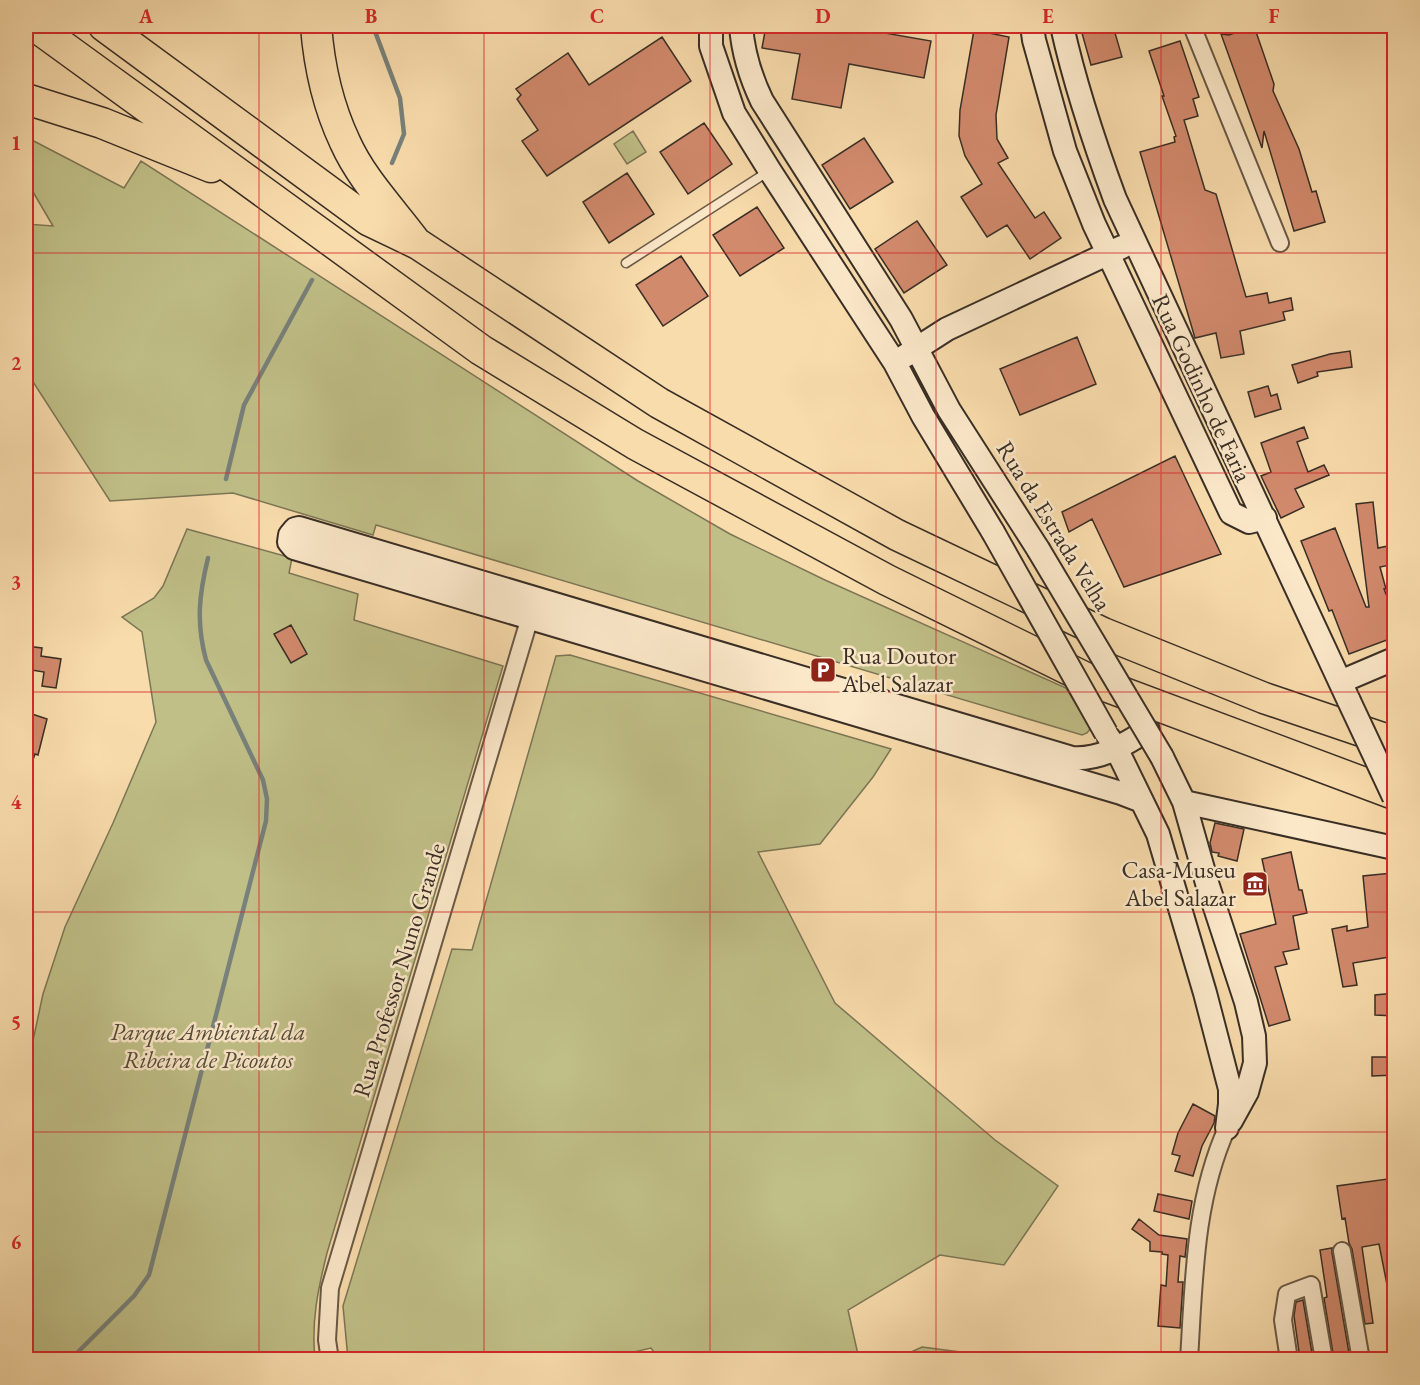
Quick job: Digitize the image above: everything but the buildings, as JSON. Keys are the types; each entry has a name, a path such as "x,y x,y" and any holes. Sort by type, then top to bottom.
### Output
{"highway":[{"path":"35,26 481,350 635,444 887,580 1092,681 1395,795"},
{"path":"104,26 368,220 418,244 659,403 897,535 1103,633 1264,698 1395,742"},
{"path":"316,26 321,67 345,142 364,174 418,244"},
{"path":"26,99 102,123 244,179"}],"street":[{"name":"Rua da Estrada Velha","path":"711,26 711,46 734,113 895,363 923,416 1116,742 1158,834 1205,993 1230,1089 1227,1128"},
{"name":"Rua da Estrada Velha","path":"741,26 742,44 749,74 762,101 901,319 949,410 1038,549 1148,730 1184,802 1207,883 1246,1002 1254,1036 1255,1063 1247,1092 1218,1147 1207,1182 1197,1238 1189,1359"},
{"name":"Rua Godinho de Faria","path":"1032,26 1065,150 1108,254 1231,513 1249,522 1265,518"},
{"name":"Rua Godinho de Faria","path":"1062,26 1091,135 1115,199 1395,795"},
{"path":"1192,26 1280,243"},
{"path":"773,176 801,164"},
{"path":"895,363 947,329 1134,242"},
{"path":"1142,801 533,608 299,528 290,535 290,542 294,548 533,608 1072,758 1088,759 1116,742 1148,730"},
{"name":"Rua Professor Nuno Grande","path":"330,1359 327,1340 330,1288 533,608"},
{"path":"1345,692 1395,659"},
{"path":"1184,802 1395,848"},
{"path":"1175,891 1207,883"},
{"path":"1342,1251 1361,1359"},
{"path":"1289,1359 1283,1320 1287,1294 1311,1285 1324,1359"}],"lane":[{"path":"626,263 773,176"}],"green space":[{"path":"633,131 646,152 627,164 614,144"},
{"path":"26,137 124,188 141,161 638,481 730,534 825,580 1066,688 1091,728 1082,735 376,525 373,535 233,493 110,501 26,371 26,224 53,226 26,180"},
{"name":"Parque Ambiental da Ribeira de Picoutos","path":"187,529 292,558 289,573 358,594 354,620 503,666 327,1253 316,1306 315,1359 26,1360 26,1073 43,994 65,927 156,722 142,632 122,617 154,598 163,586"},
{"path":"570,655 891,749 873,777 820,844 758,852 835,1003 995,1140 1058,1186 1004,1265 940,1255 848,1310 859,1359 659,1359 651,1348 599,1360 348,1359 343,1306 452,949 472,950 556,656"},
{"path":"922,1347 1014,1359 896,1359"}],"waterway":[{"path":"373,26 400,98 404,134 392,163"},
{"path":"226,479 244,405 312,280"},
{"path":"70,1360 134,1296 149,1275 266,821 267,799 263,780 206,660 201,633 200,609 202,584 208,558"}],"place":[{"name":"Rua Doutor Abel Salazar","path":"823,670"},
{"name":"Casa-Museu Abel Salazar","path":"1255,884"}]}
